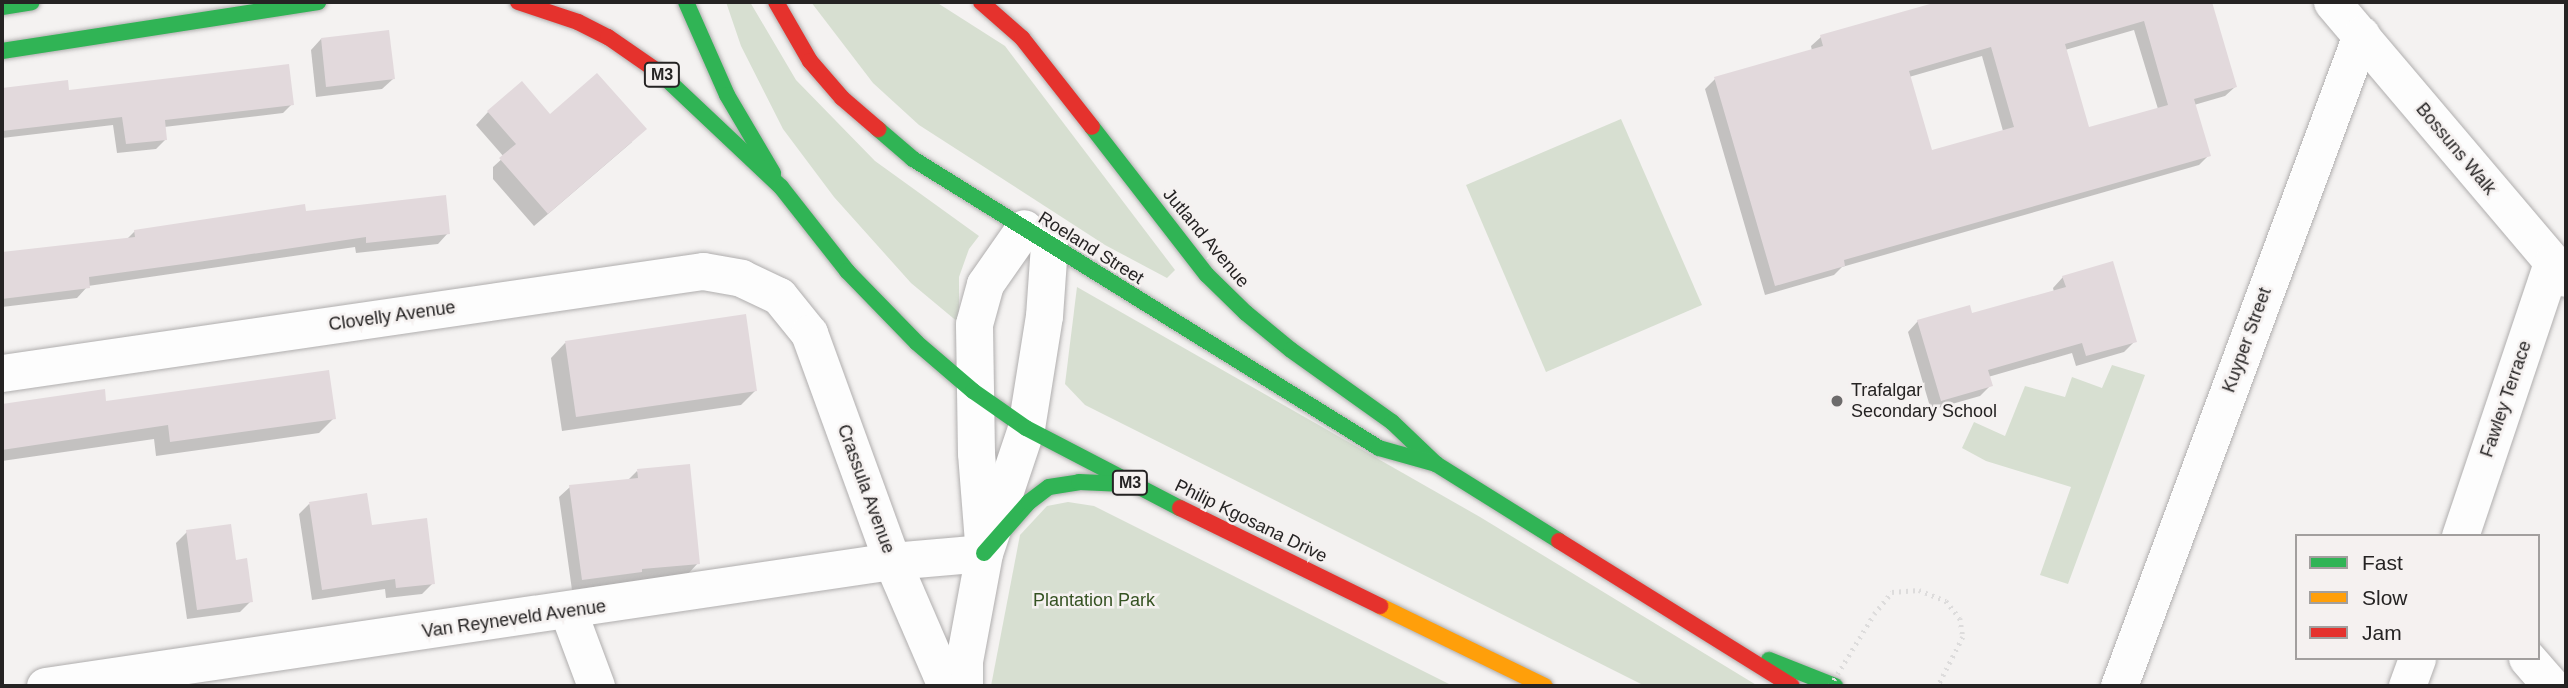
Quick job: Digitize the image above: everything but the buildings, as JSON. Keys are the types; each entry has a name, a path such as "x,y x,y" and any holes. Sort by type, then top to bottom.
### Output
{"main road":[{"path":"2,7 32,2"},
{"path":"2,51 318,2"},
{"name":"M3","path":"518,2 578,22 649,64 781,187"},
{"path":"686,2 727,95 781,187"},
{"name":"Roeland Street","path":"776,2 810,61 842,98 914,159 1379,447 1436,464"},
{"name":"Jutland Avenue","path":"981,2 1022,38 1048,69 1214,282 1291,350 1392,422 1436,464"},
{"name":"Philip Kgosana Drive","path":"781,187 847,271 917,343 973,391 1026,428 1133,485 1545,686"},
{"path":"1436,464 1792,686"},
{"path":"984,553 1029,502 1049,487 1079,482 1133,485"},
{"path":"1728,645 1833,686"}],"street":[{"path":"2332,2 2361,35"},
{"name":"Bossuns Walk","path":"2361,35 2559,270"},
{"name":"Kuyper Street","path":"2119,686 2361,35"},
{"path":"984,553 973,391 973,335 980,296 1036,236"},
{"path":"964,686 964,661 984,553 1026,428 1041,342 1036,236"},
{"name":"Fawley Terrace","path":"2461,534 2559,270"},
{"name":"Clovelly Avenue","path":"2,373 703,271 741,278 779,296"},
{"name":"Crassula Avenue","path":"779,296 808,333 892,561 946,686"},
{"name":"Van Reyneveld Avenue","path":"45,686 568,611 892,561 984,553"},
{"path":"568,611 596,686"},
{"path":"2407,686 2416,660"},
{"path":"2529,660 2551,686"}],"path":[{"path":"1833,686 1874,614 1892,592 1919,590 1946,601 1960,618 1963,637 1938,686"}],"green space":[{"path":"726,2 750,2 796,80 875,161 979,236 969,249 959,277 959,323 911,283 834,197 783,129 741,46"},
{"path":"811,2 936,2 1005,46 1175,270 1167,278 1105,245 919,125 873,83"},
{"path":"1621,119 1702,305 1546,372 1466,185"},
{"path":"1077,287 1480,517 1758,686 1645,686 1085,405 1065,384"},
{"path":"2112,365 2145,375 2068,584 2040,575 2071,487 1986,461 1962,448 1974,422 2005,436 2025,386 2065,397 2072,377 2102,388"},
{"name":"Plantation Park","path":"1068,502 1094,506 1453,686 991,686 1020,535 1047,506"}],"traffic: fast":[{"path":"2,7 32,2"},
{"path":"2,51 318,2"},
{"path":"686,2 727,95 773,173"},
{"path":"660,73 781,187 847,271 917,343 973,391 1026,428 1180,508"},
{"path":"1092,127 1207,275 1246,313 1291,350 1392,422 1436,464 1559,541"},
{"path":"878,129 913,159 1379,448 1436,464"},
{"path":"984,553 1029,502 1049,487 1079,482 1124,484"},
{"path":"1769,660 1835,686"}],"traffic: slow":[{"path":"1380,606 1545,686"}],"traffic: jam":[{"path":"518,2 578,22 608,37 660,73"},
{"path":"776,2 810,61 842,98 878,129"},
{"path":"981,2 1022,38 1092,127"},
{"path":"1180,508 1380,606"},
{"path":"1559,541 1792,686"}],"place":[{"name":"Trafalgar Secondary School","path":"1837,401"}]}
